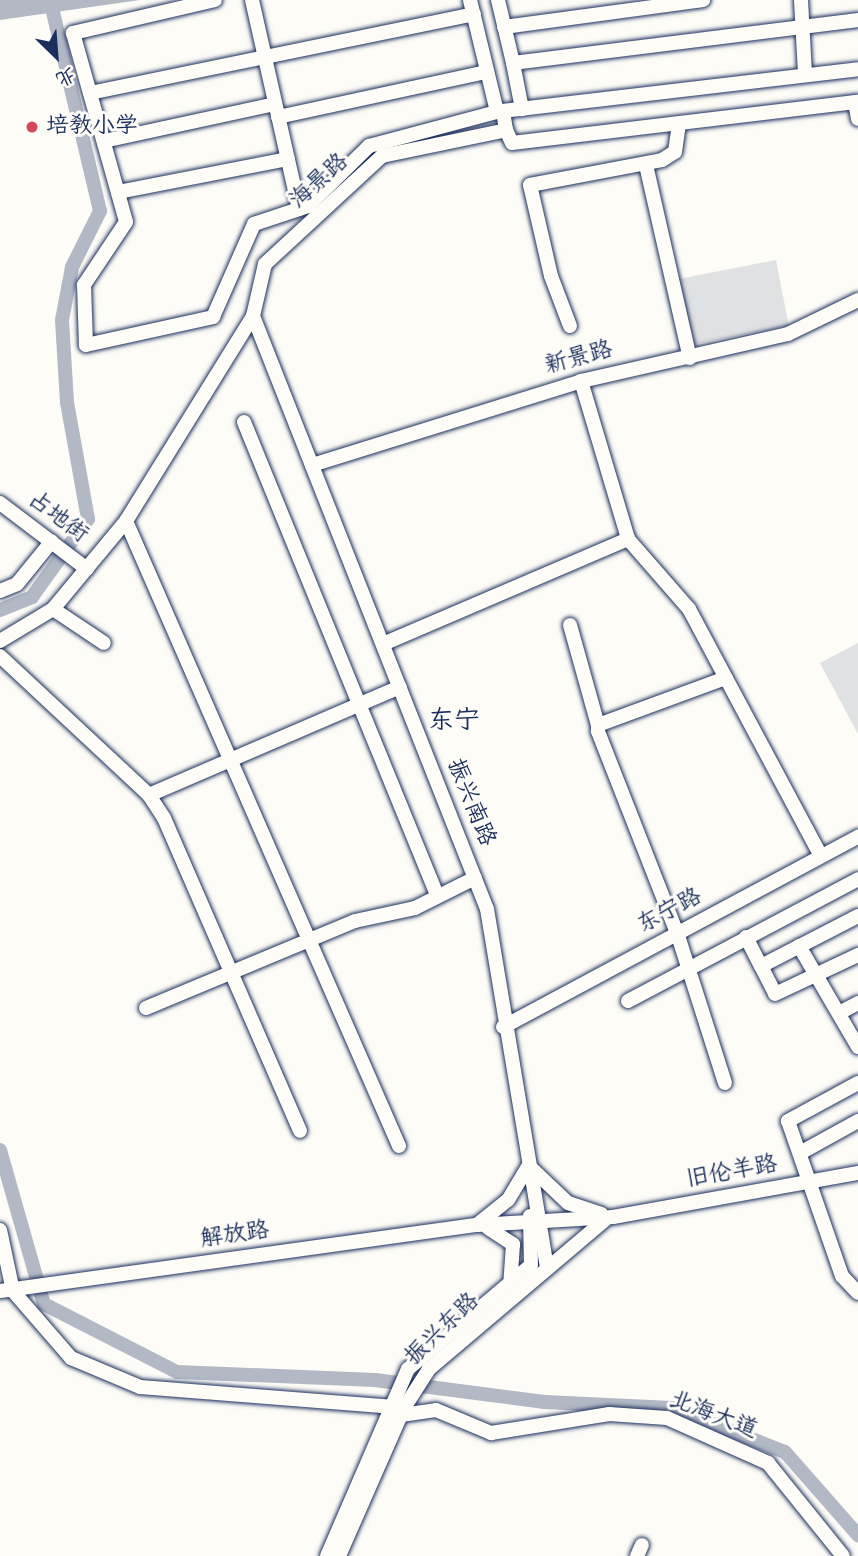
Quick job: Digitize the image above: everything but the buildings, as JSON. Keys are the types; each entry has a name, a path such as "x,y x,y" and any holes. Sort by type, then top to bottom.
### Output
{"street":[{"path":"215,0 73,33 127,222 84,285 86,345 214,317 254,224 299,209 369,146 500,111 858,69"},
{"path":"252,0 299,209"},
{"path":"498,0 522,109"},
{"path":"504,27 703,0"},
{"path":"801,0 805,75"},
{"path":"90,93 265,56 472,7 487,72 512,144 857,102 858,119"},
{"path":"513,63 858,20"},
{"path":"104,141 487,72"},
{"path":"570,326 551,276 530,185 646,165 675,152 679,123"},
{"name":"海景路","path":"0,641 53,610 126,521 253,316 265,264 382,156 506,130"},
{"path":"118,192 288,159"},
{"path":"646,165 690,358"},
{"name":"新景路","path":"312,465 581,381 788,334 858,300"},
{"name":"振兴南路","path":"253,316 487,909 503,1027 529,1166 535,1225"},
{"path":"581,381 628,539 689,609 821,856"},
{"path":"244,422 437,895"},
{"name":"占地街","path":"0,503 87,569"},
{"path":"126,521 399,1146"},
{"path":"383,644 628,539"},
{"path":"0,591 17,584 62,549"},
{"path":"53,610 104,643"},
{"path":"570,625 598,725 677,933 725,1083"},
{"path":"0,656 149,795 300,1131"},
{"path":"598,725 726,678"},
{"path":"149,795 400,687"},
{"name":"东宁路","path":"503,1027 858,837"},
{"path":"146,1008 308,940 437,895 475,878"},
{"path":"628,1001 858,879"},
{"path":"761,966 858,916"},
{"path":"746,937 775,995 858,955"},
{"path":"799,946 841,1012 857,1043"},
{"path":"841,1012 858,1003"},
{"path":"858,1083 788,1121 842,1276 858,1293"},
{"path":"800,1153 858,1121"},
{"path":"477,1225 508,1200 529,1166 568,1203 613,1217"},
{"name":"旧伦羊路","path":"535,1225 613,1217 858,1173"},
{"name":"振兴东路","path":"327,1556 399,1410 429,1369 547,1265 613,1217"},
{"path":"477,1225 501,1232 513,1244 510,1283"},
{"name":"解放路","path":"6,1291 477,1225 535,1225"},
{"path":"535,1225 547,1265"},
{"name":"振兴东路","path":"338,1556 399,1410 408,1369 531,1265 535,1225"},
{"path":"0,1230 6,1291"},
{"name":"北海大道","path":"6,1291 71,1358 140,1387 399,1410 436,1410 491,1433 609,1414 667,1418 768,1463 843,1556"}],"shaded area":[{"path":"0,0 140,0 0,20"},
{"path":"776,260 789,326 692,345 679,279"},
{"path":"858,643 858,734 820,663"}],"waterway":[{"path":"0,610 32,597 88,519 67,402 62,320 72,267 100,211 50,0"},
{"path":"0,1150 44,1304 177,1372 375,1380 545,1402 672,1408 785,1452 858,1535"}],"place":[{"name":"培教小学","path":"32,127"}],"district":[{"name":"东宁","path":"454,723"}]}
